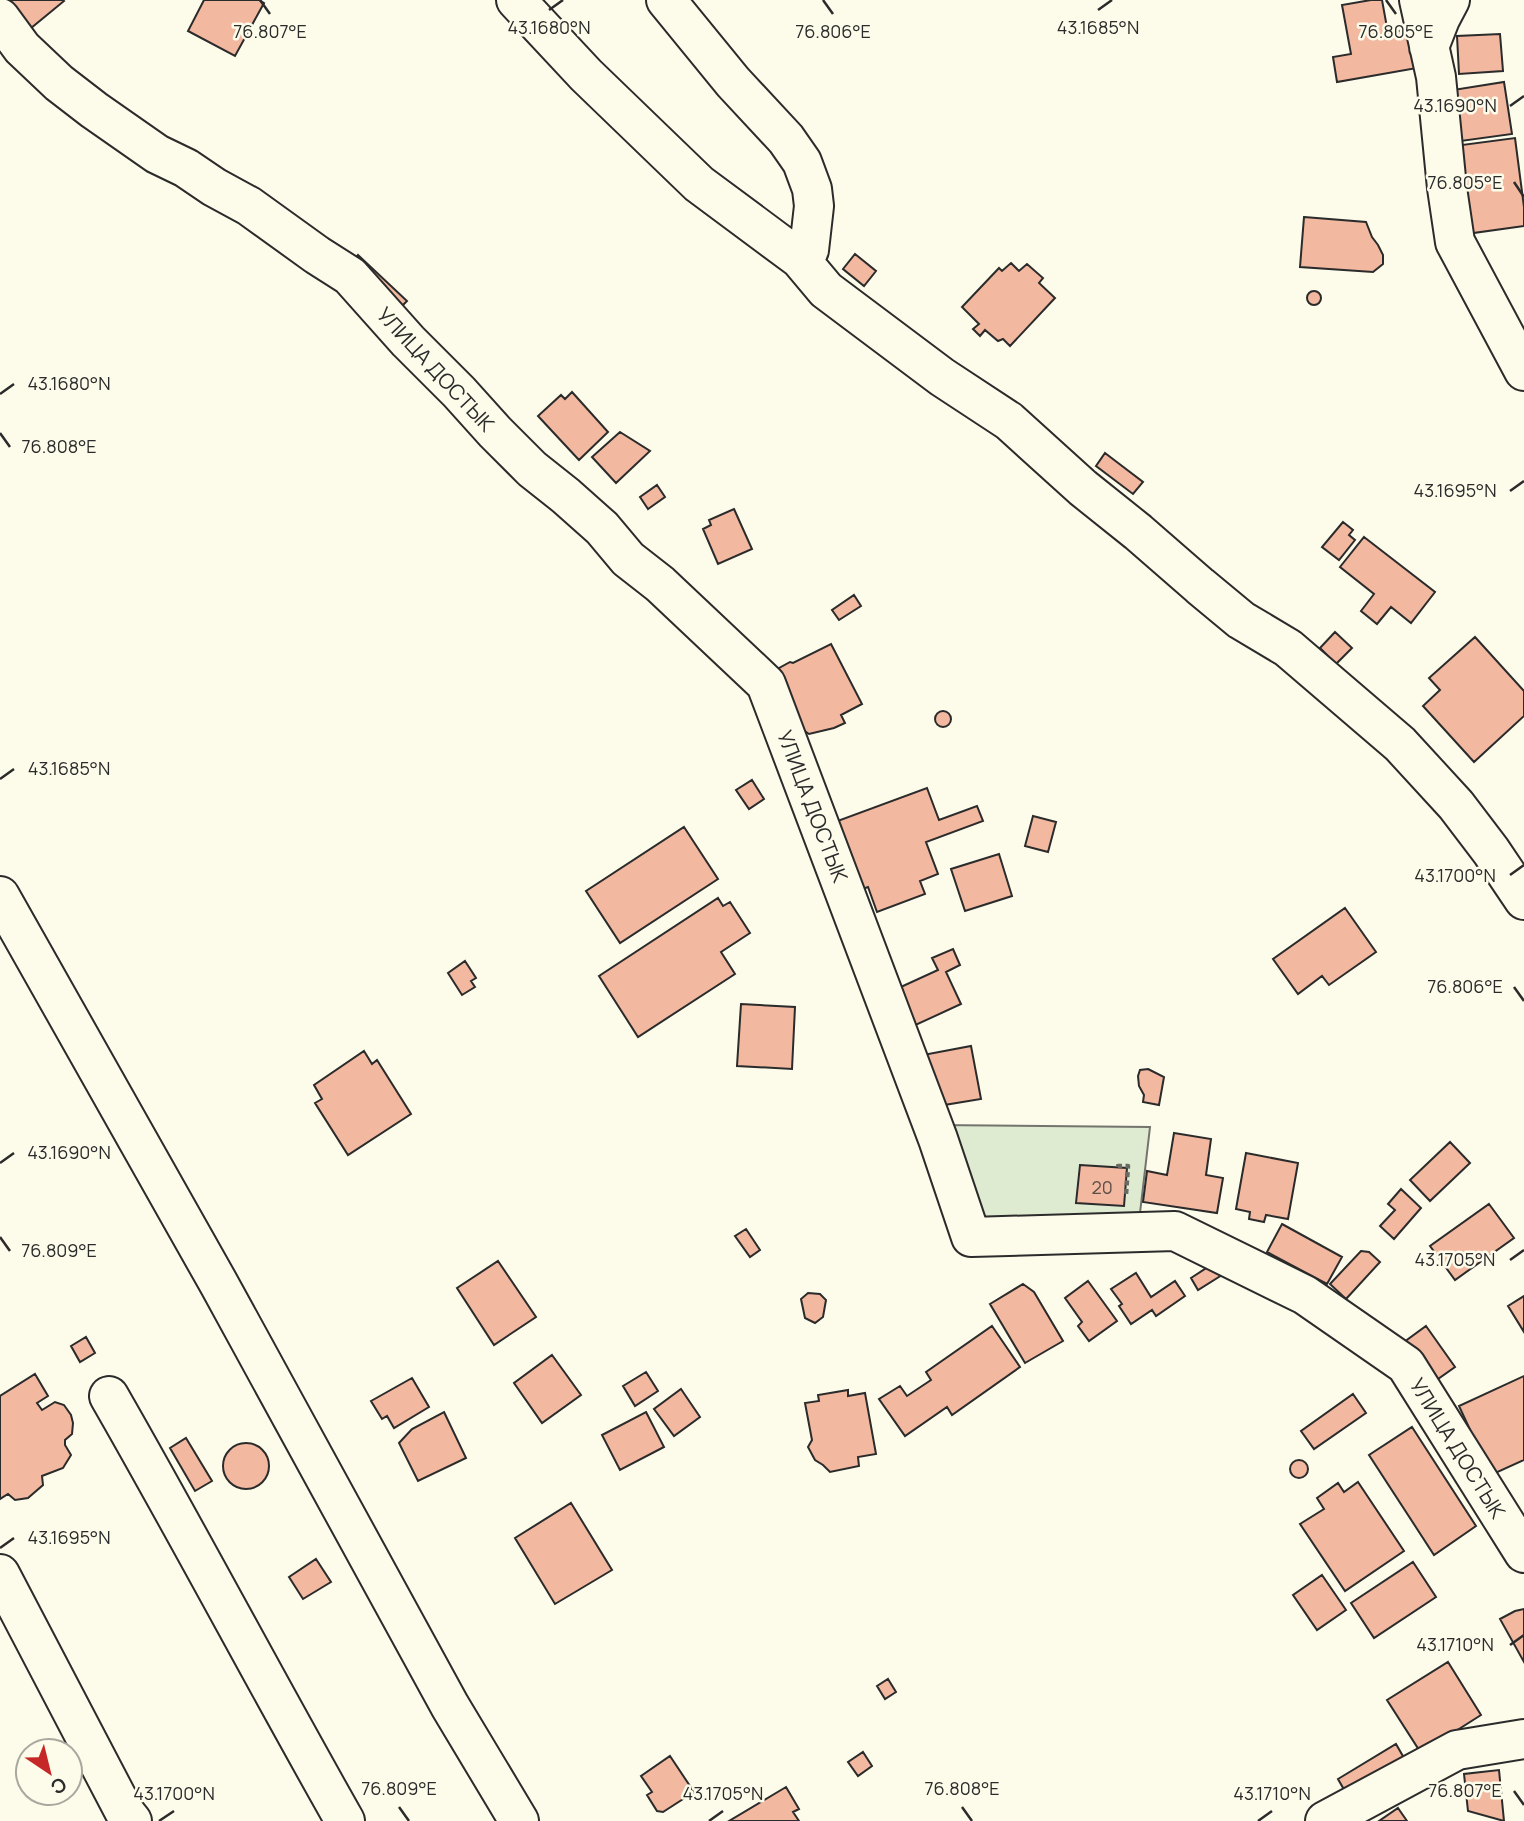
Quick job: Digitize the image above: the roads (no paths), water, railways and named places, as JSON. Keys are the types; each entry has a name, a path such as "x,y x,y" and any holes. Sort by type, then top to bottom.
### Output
{"street":[{"path":"516,0 586,75 699,184 800,259 826,290 942,377 1009,421 1083,488 1241,620 1288,648 1400,744 1456,805 1524,900"},
{"path":"666,0 733,82 786,139 802,162 812,189 814,206 809,250 800,259"},
{"path":"1419,0 1436,77 1455,242 1524,371"},
{"path":"1429,47 1451,0"},
{"name":"УЛИЦА ДОСТЫК","path":"0,18 22,48 103,117 157,154 249,206 349,276 532,469 602,528 628,559 660,584 766,684 938,1139 971,1237 1102,1220 1175,1231 1305,1295 1406,1365 1524,1553"},
{"path":"0,896 219,1284 450,1706 519,1821"},
{"path":"109,1396 175,1510 278,1704 345,1821"},
{"path":"0,1574 124,1811 132,1821"},
{"path":"1325,1821 1457,1750 1524,1739"}]}
